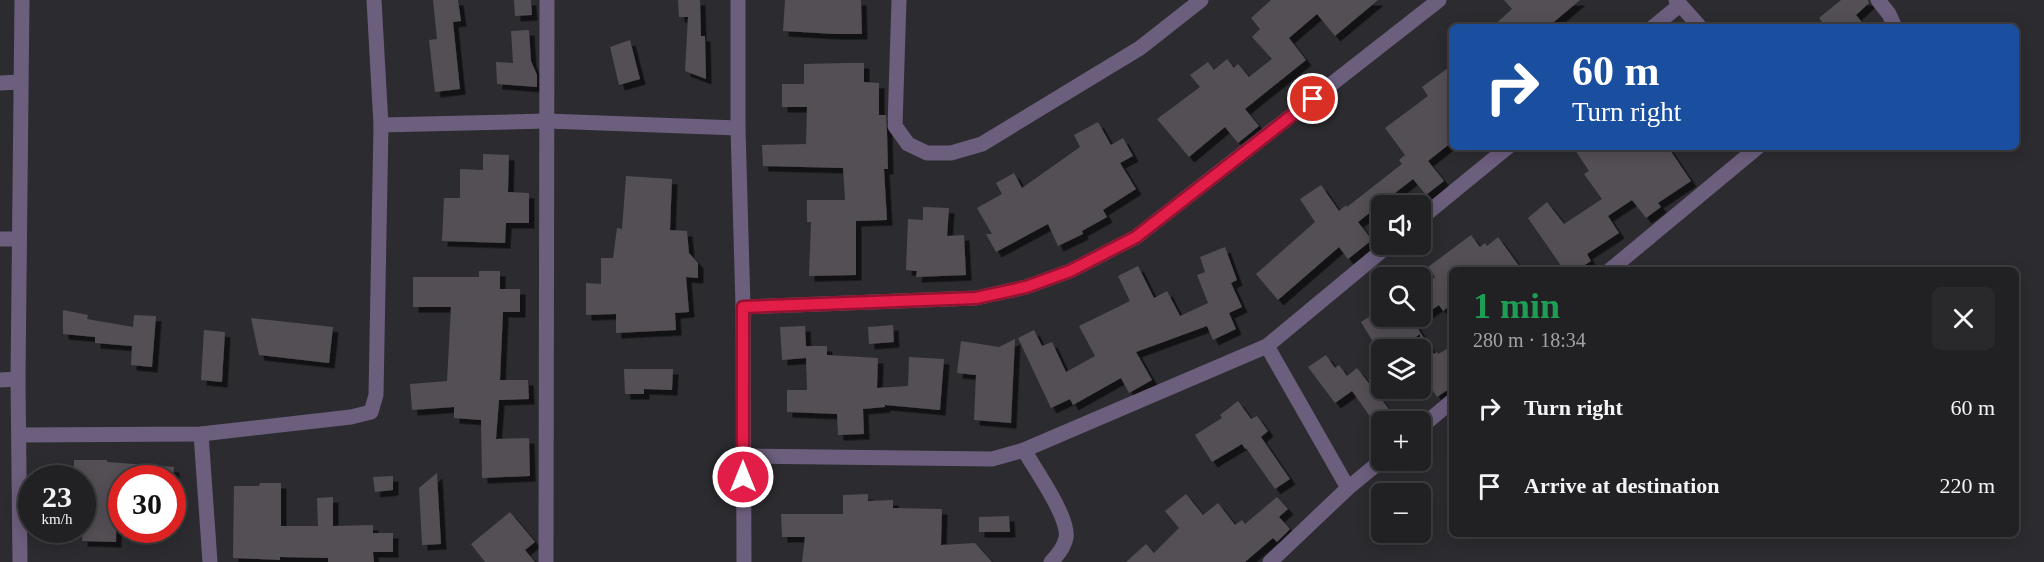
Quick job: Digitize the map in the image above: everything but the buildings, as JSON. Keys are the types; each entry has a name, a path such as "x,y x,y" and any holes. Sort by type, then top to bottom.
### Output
{"street":[{"path":"20,562 18,380 22,0"},
{"path":"20,435 201,434 351,417 371,412 376,395 381,125 374,0"},
{"path":"546,562 547,0"},
{"path":"738,0 744,562"},
{"path":"899,0 895,126 908,144 927,153 951,153 982,144 1140,48 1201,0"},
{"path":"743,307 976,298 1026,287 1070,271 1136,237 1439,0"},
{"path":"1878,0 1894,24"},
{"path":"1656,24 1678,2 1697,24"},
{"path":"0,83 21,82"},
{"path":"381,125 547,121 738,128"},
{"path":"1431,210 1504,150"},
{"path":"1614,267 1754,150"},
{"path":"0,239 19,239"},
{"path":"743,456 992,459 1023,450 1267,346 1377,255"},
{"path":"1267,346 1348,488"},
{"path":"0,380 18,380"},
{"path":"1431,419 1449,404"},
{"path":"201,434 210,562"},
{"path":"1023,450 1065,521 1066,538 1058,555 1051,562"},
{"path":"1270,562 1371,469"}],"route":[{"path":"743,477 743,307 976,298 1026,287 1070,271 1136,237 1313,99"}]}
